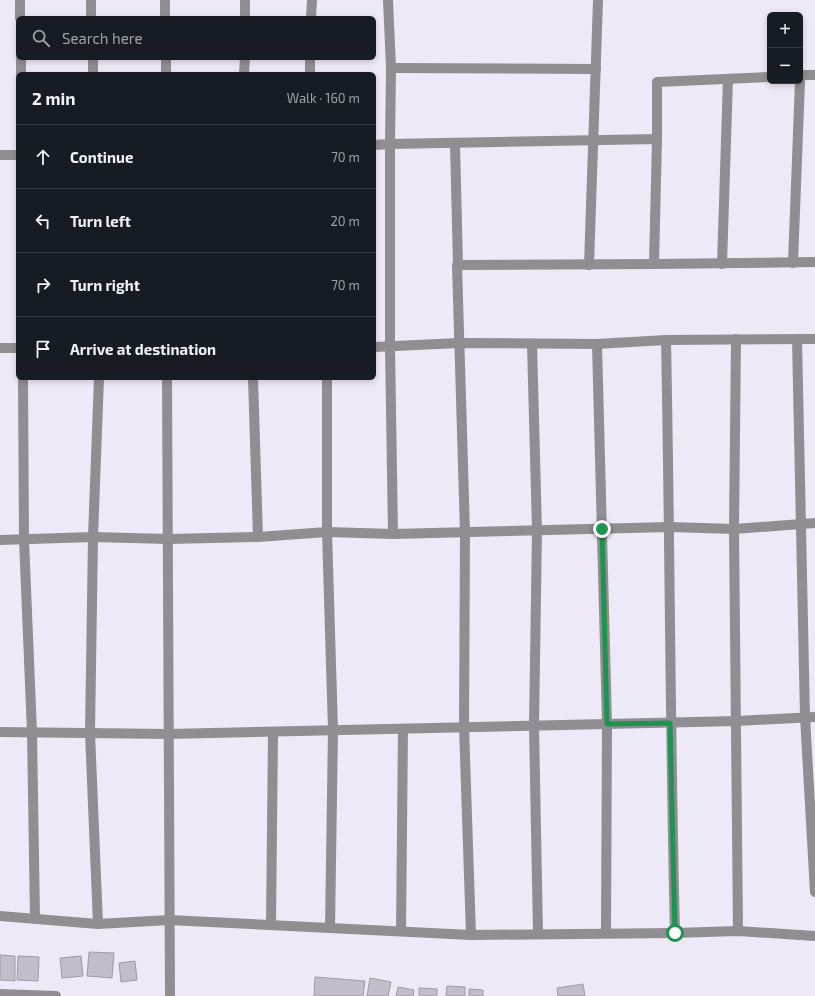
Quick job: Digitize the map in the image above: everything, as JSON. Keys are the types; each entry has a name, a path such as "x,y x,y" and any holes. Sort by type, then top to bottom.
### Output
{"street":[{"path":"20,0 20,16"},
{"path":"91,0 91,16"},
{"path":"165,0 165,16"},
{"path":"245,0 245,16"},
{"path":"311,16 312,0"},
{"path":"388,0 391,68 390,348 393,534"},
{"path":"589,265 598,0"},
{"path":"21,60 21,72"},
{"path":"93,60 93,72"},
{"path":"166,60 166,72"},
{"path":"244,72 245,60"},
{"path":"310,60 310,72"},
{"path":"391,68 596,69"},
{"path":"803,75 815,75"},
{"path":"654,264 657,82 767,77"},
{"path":"722,264 728,78"},
{"path":"793,263 800,84"},
{"path":"376,145 657,139"},
{"path":"456,144 459,343 465,532 464,727 470,935"},
{"path":"0,155 16,155"},
{"path":"458,265 722,264 815,262"},
{"path":"736,339 734,529 738,931"},
{"path":"376,347 390,348 459,343 597,344 666,340 815,339"},
{"path":"666,340 670,527 670,723 675,933"},
{"path":"797,340 801,524 810,717 815,892"},
{"path":"532,344 536,530 534,726 538,933"},
{"path":"597,344 607,724 606,932"},
{"path":"0,348 16,348"},
{"path":"23,380 24,540 32,732 35,919"},
{"path":"98,924 90,733 93,537 99,380"},
{"path":"167,380 170,996"},
{"path":"253,380 258,537"},
{"path":"327,380 327,532 333,730 330,928"},
{"path":"0,540 93,537 168,539 258,537 327,532 393,534 670,527 734,529 815,523"},
{"path":"0,732 169,734 670,723 810,717"},
{"path":"401,931 403,729"},
{"path":"272,925 273,732"},
{"path":"0,916 98,924 169,920 470,935 738,931 815,936"},
{"path":"0,994 56,996"}],"building":[{"path":"89,952 114,953 112,978 87,976"},
{"path":"0,955 15,956 15,981 0,980"},
{"path":"18,956 39,957 38,981 17,980"},
{"path":"81,956 83,976 62,978 60,958"},
{"path":"135,961 137,980 121,982 119,963"},
{"path":"315,977 365,981 363,996 314,996"},
{"path":"370,978 391,982 388,996 367,996"},
{"path":"583,984 585,996 558,996 557,988"},
{"path":"447,986 465,987 465,996 446,996"},
{"path":"398,987 414,990 413,996 396,996"},
{"path":"419,988 437,989 437,996 419,996"},
{"path":"469,989 483,990 483,996 469,996"}],"route":[{"path":"602,529 607,724 670,723 675,933"}]}
